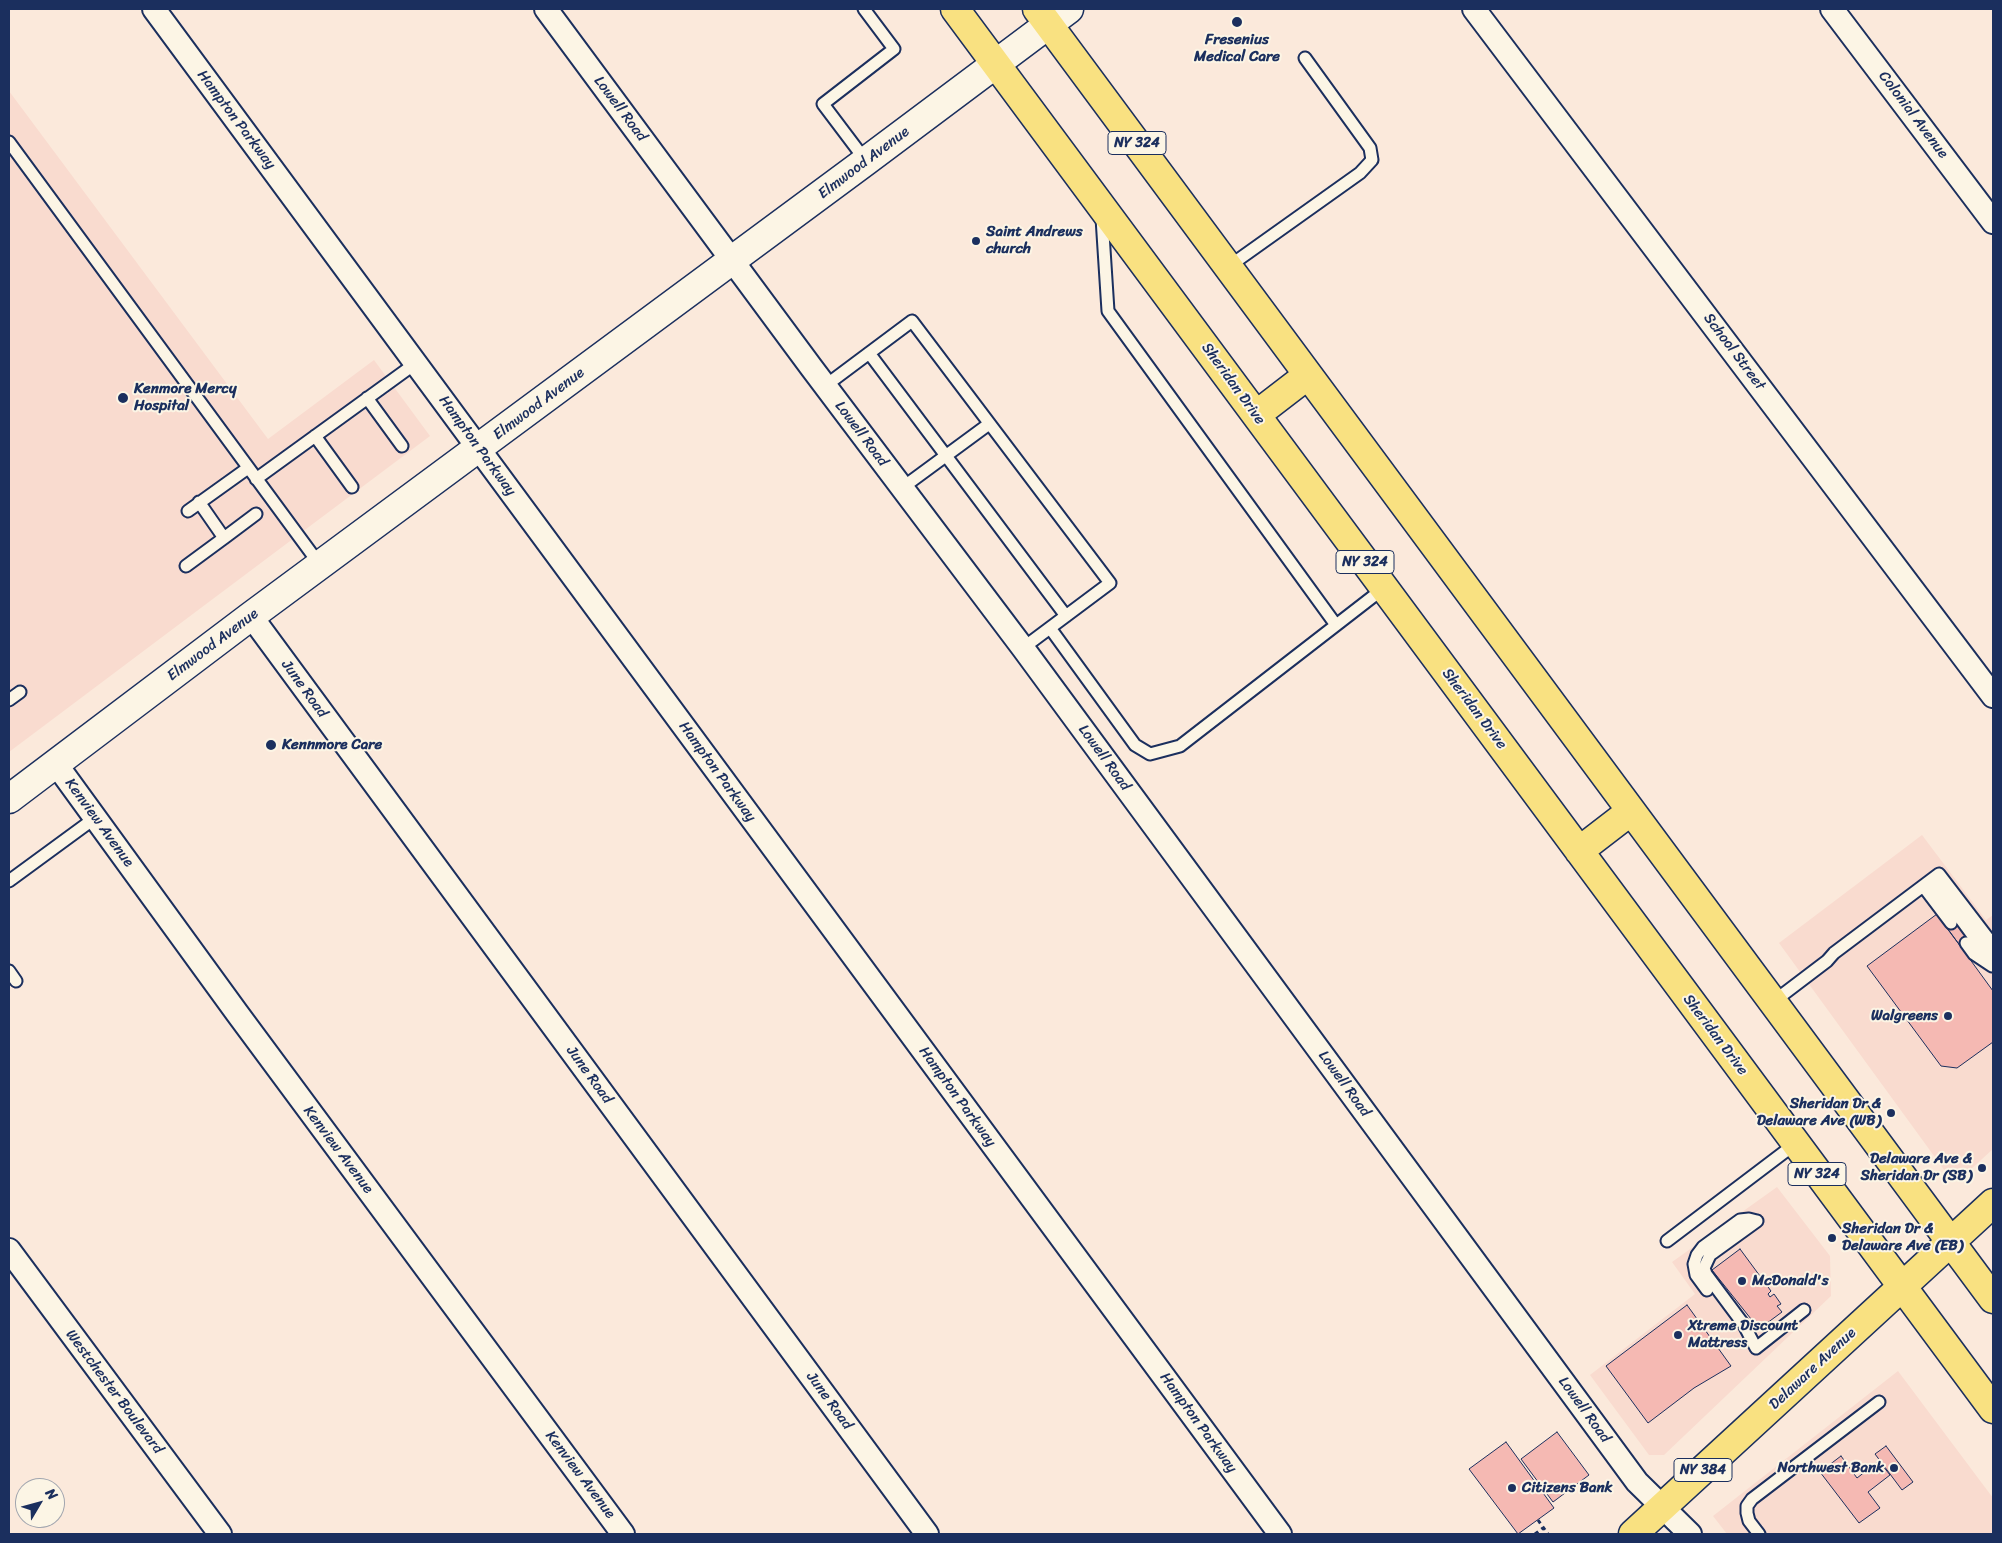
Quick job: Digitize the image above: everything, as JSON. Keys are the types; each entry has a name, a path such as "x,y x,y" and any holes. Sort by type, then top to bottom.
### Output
{"main road":[{"name":"Sheridan Drive","path":"955,9 1993,1409"},
{"name":"NY 324","path":"1052,14 1228,267 1993,1299"},
{"path":"1256,415 1308,375"},
{"path":"1579,851 1631,811"},
{"name":"Delaware Avenue","path":"1633,1534 1993,1203"}],"street":[{"name":"Hampton Parkway","path":"154,9 1280,1534"},
{"name":"Lowell Road","path":"546,9 825,386 1023,648 1637,1482 1690,1534"},
{"name":"School Street","path":"1474,9 1993,696"},
{"name":"Colonial Avenue","path":"1832,9 1993,222"},
{"name":"Elmwood Avenue","path":"9,800 251,616 996,64 1052,14"},
{"name":"June Road","path":"251,616 927,1534"},
{"name":"Kenview Avenue","path":"56,764 243,1021 623,1534"},
{"name":"Westchester Boulevard","path":"9,1250 220,1534"}],"lane":[{"path":"864,9 894,49 823,104 866,161"},
{"path":"1228,267 1360,173 1372,160 1370,148 1306,58"},
{"path":"9,142 320,565"},
{"path":"1102,206 1108,311 1336,625"},
{"path":"825,386 912,322 1110,584 1023,648"},
{"path":"869,353 1066,616"},
{"path":"256,478 416,363"},
{"path":"367,398 402,446"},
{"path":"902,488 989,424"},
{"path":"315,436 352,487"},
{"path":"188,511 248,468"},
{"path":"199,502 224,538"},
{"path":"186,566 256,514"},
{"path":"1050,628 1135,745 1150,754 1180,746 1384,588"},
{"path":"9,700 20,692"},
{"path":"9,881 95,818"},
{"path":"1772,1002 1931,880"},
{"path":"1931,880 1951,924"},
{"path":"1931,880 1988,938 1993,954"},
{"path":"1931,880 1993,963"},
{"path":"1966,943 1974,954 1993,967"},
{"path":"9,971 16,981"},
{"path":"1667,1241 1795,1144"},
{"path":"1707,1290 1696,1275 1694,1264 1697,1255 1703,1247 1740,1220 1749,1219 1757,1221 1710,1255 1704,1268 1706,1274 1744,1325 1756,1348 1804,1310"},
{"path":"1759,1534 1749,1521 1747,1506 1752,1499 1879,1402"}],"path":[{"path":"1538,1520 1548,1534"},
{"path":"1535,1534 1543,1528"}],"shaded area":[{"name":"Kenmore Mercy Hospital","path":"9,91 268,439 374,360 430,436 9,752"},
{"path":"1922,835 1986,920 1993,915 1993,1149 1970,1170 1945,1171 1779,943"},
{"path":"1777,1187 1830,1256 1831,1296 1664,1455 1649,1455 1590,1375 1695,1294 1672,1262"},
{"path":"1898,1371 1993,1498 1993,1534 1727,1534 1713,1516"}],"building":[{"name":"Walgreens","path":"1937,914 1993,991 1993,1042 1957,1068 1941,1066 1867,966"},
{"path":"1959,918 1974,938 1961,947 1946,927"},
{"name":"McDonald's","path":"1740,1249 1771,1291 1768,1294 1770,1297 1774,1294 1781,1304 1777,1306 1782,1312 1759,1329 1712,1270"},
{"name":"Xtreme Discount Mattress","path":"1687,1305 1731,1366 1694,1388 1648,1423 1606,1366"},
{"path":"1557,1432 1589,1475 1553,1502 1521,1459"},
{"name":"Citizens Bank","path":"1506,1442 1554,1508 1518,1534 1469,1469"},
{"name":"Northwest Bank","path":"1886,1446 1913,1482 1902,1490 1875,1454"},
{"path":"1841,1456 1857,1478 1879,1461 1890,1475 1868,1492 1880,1508 1859,1523 1820,1472"}],"place":[{"name":"Fresenius Medical Care","path":"1237,22"},
{"name":"Saint Andrews church","path":"976,241"},
{"name":"Kenmore Mercy Hospital","path":"123,398"},
{"name":"Kennmore Care","path":"271,745"},
{"name":"Walgreens","path":"1948,1016"},
{"name":"Sheridan Dr & Delaware Ave (WB)","path":"1891,1113"},
{"name":"Delaware Ave & Sheridan Dr (SB)","path":"1982,1168"},
{"name":"Sheridan Dr & Delaware Ave (EB)","path":"1832,1238"},
{"name":"McDonald's","path":"1742,1281"},
{"name":"Xtreme Discount Mattress","path":"1678,1335"},
{"name":"Northwest Bank","path":"1894,1468"},
{"name":"Citizens Bank","path":"1512,1488"}]}
